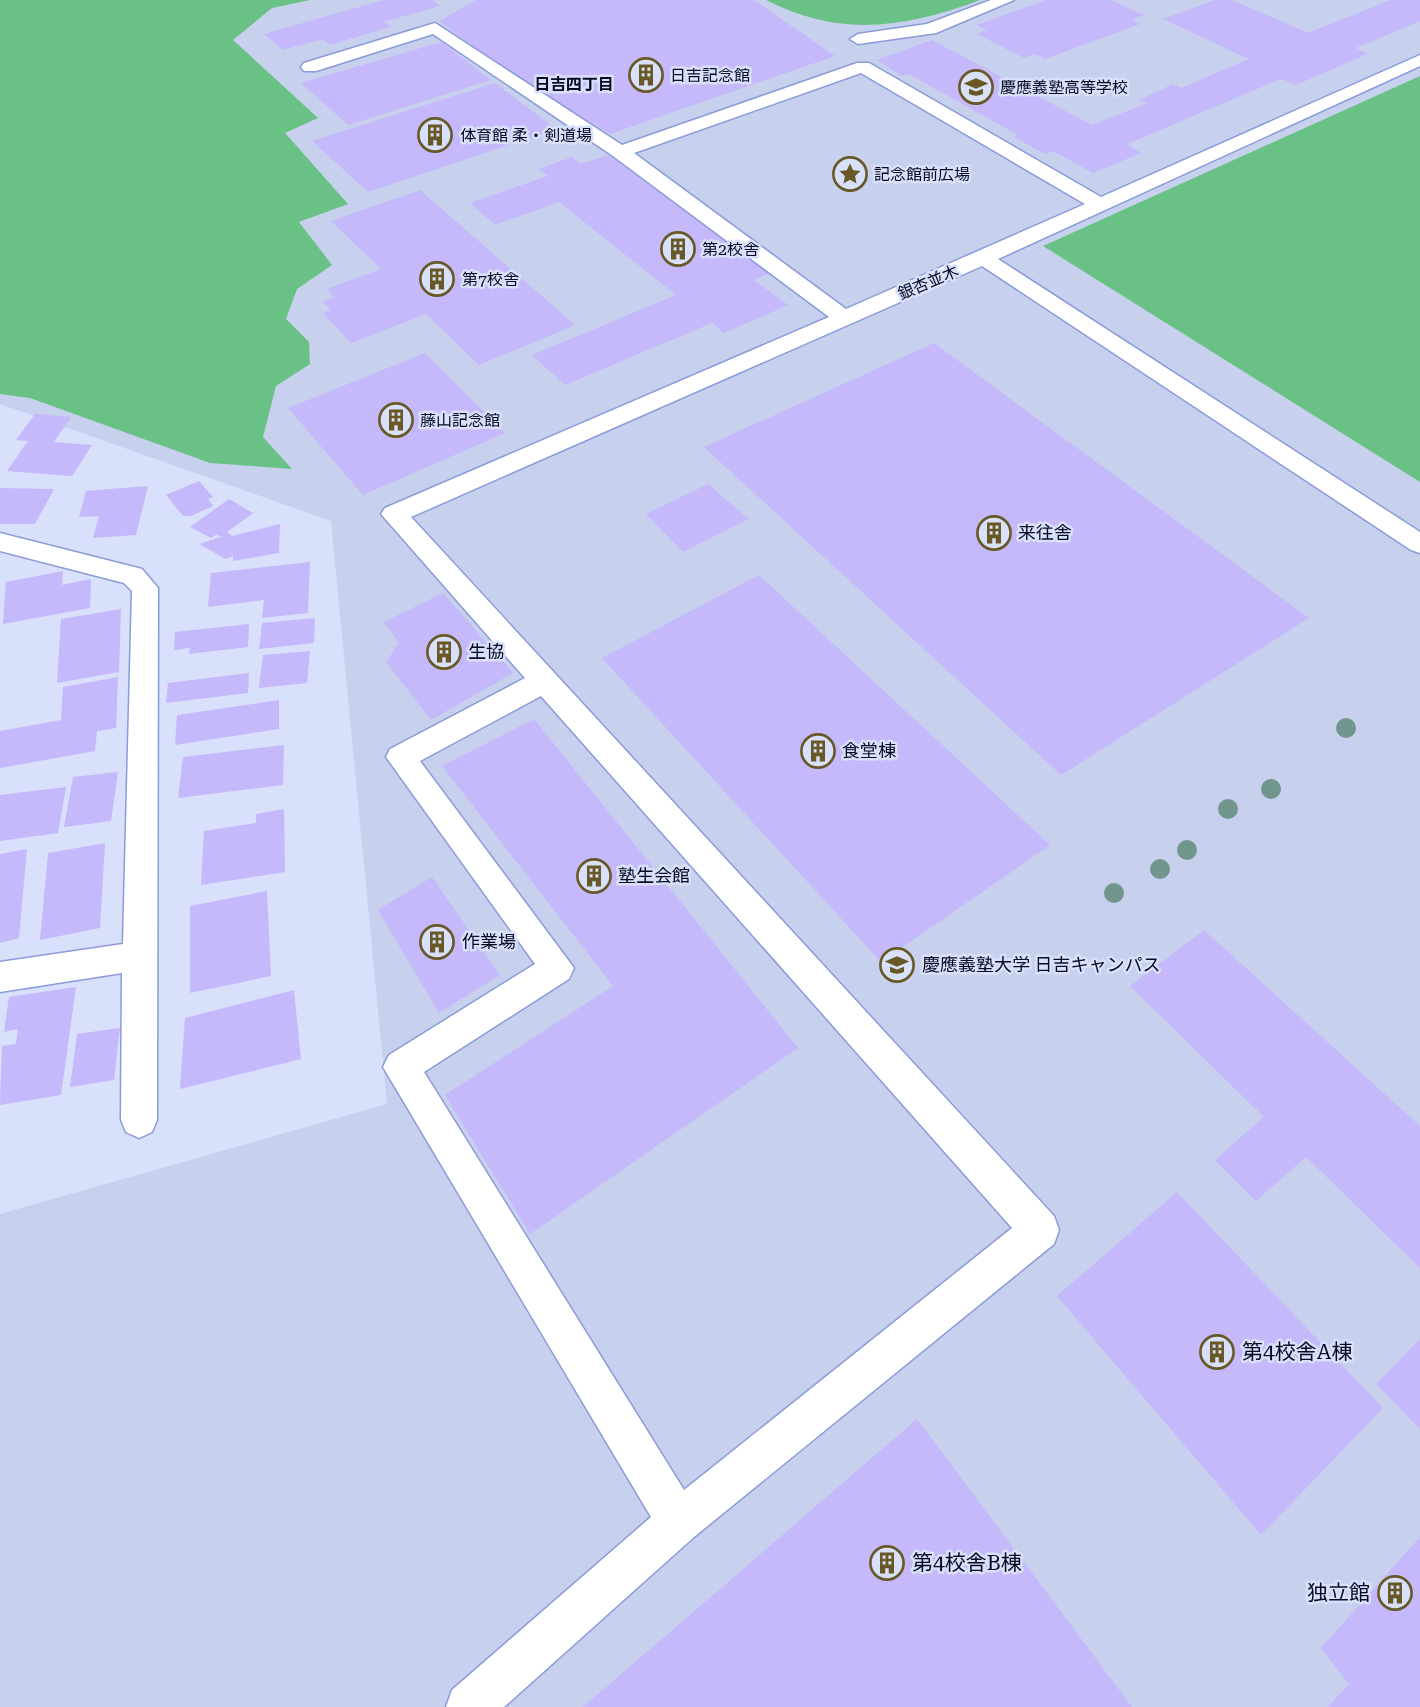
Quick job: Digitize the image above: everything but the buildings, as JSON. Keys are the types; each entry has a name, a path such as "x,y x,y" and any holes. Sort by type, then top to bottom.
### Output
{"lane":[{"path":"858,39 930,29 1006,0"},
{"path":"310,67 435,28 620,152 844,318"},
{"name":"銀杏並木","path":"545,681 394,514 983,258 1420,60"},
{"path":"620,152 863,67 1100,205"},
{"path":"983,258 1420,544"},
{"path":"0,542 133,576 145,588 139,1120"},
{"path":"469,1707 678,1522 1040,1230 545,681 401,757 557,968 401,1068 678,1522"},
{"path":"0,977 139,956"}],"shaded area":[{"name":"慶應義塾大学 日吉キャンパス","path":"0,0 1420,0 1420,1707 0,1707 0,1214 387,1104 331,521 0,404"}],"green space":[{"path":"0,0 310,0 272,8 233,40 318,118 285,133 348,204 299,222 332,265 297,289 286,319 309,342 310,364 276,386 263,437 292,469 210,463 30,398 0,394"},
{"path":"766,0 980,0 925,17 873,25 820,20"},
{"path":"1420,76 1420,482 1043,246"}],"place":[{"name":"日吉記念館","path":"646,75"},
{"name":"慶應義塾高等学校","path":"976,87"},
{"name":"体育館 柔・剣道場","path":"435,135"},
{"name":"記念館前広場","path":"850,174"},
{"name":"第2校舎","path":"678,249"},
{"name":"第7校舎","path":"437,279"},
{"name":"藤山記念館","path":"396,420"},
{"name":"来往舎","path":"994,533"},
{"name":"生協","path":"444,652"},
{"name":"食堂棟","path":"818,751"},
{"name":"塾生会館","path":"594,876"},
{"name":"作業場","path":"437,942"},
{"name":"慶應義塾大学 日吉キャンパス","path":"897,965"},
{"name":"第4校舎A棟","path":"1217,1352"},
{"name":"第4校舎B棟","path":"887,1563"},
{"name":"独立館","path":"1395,1593"}],"district":[{"name":"日吉四丁目","path":"574,84"}]}
